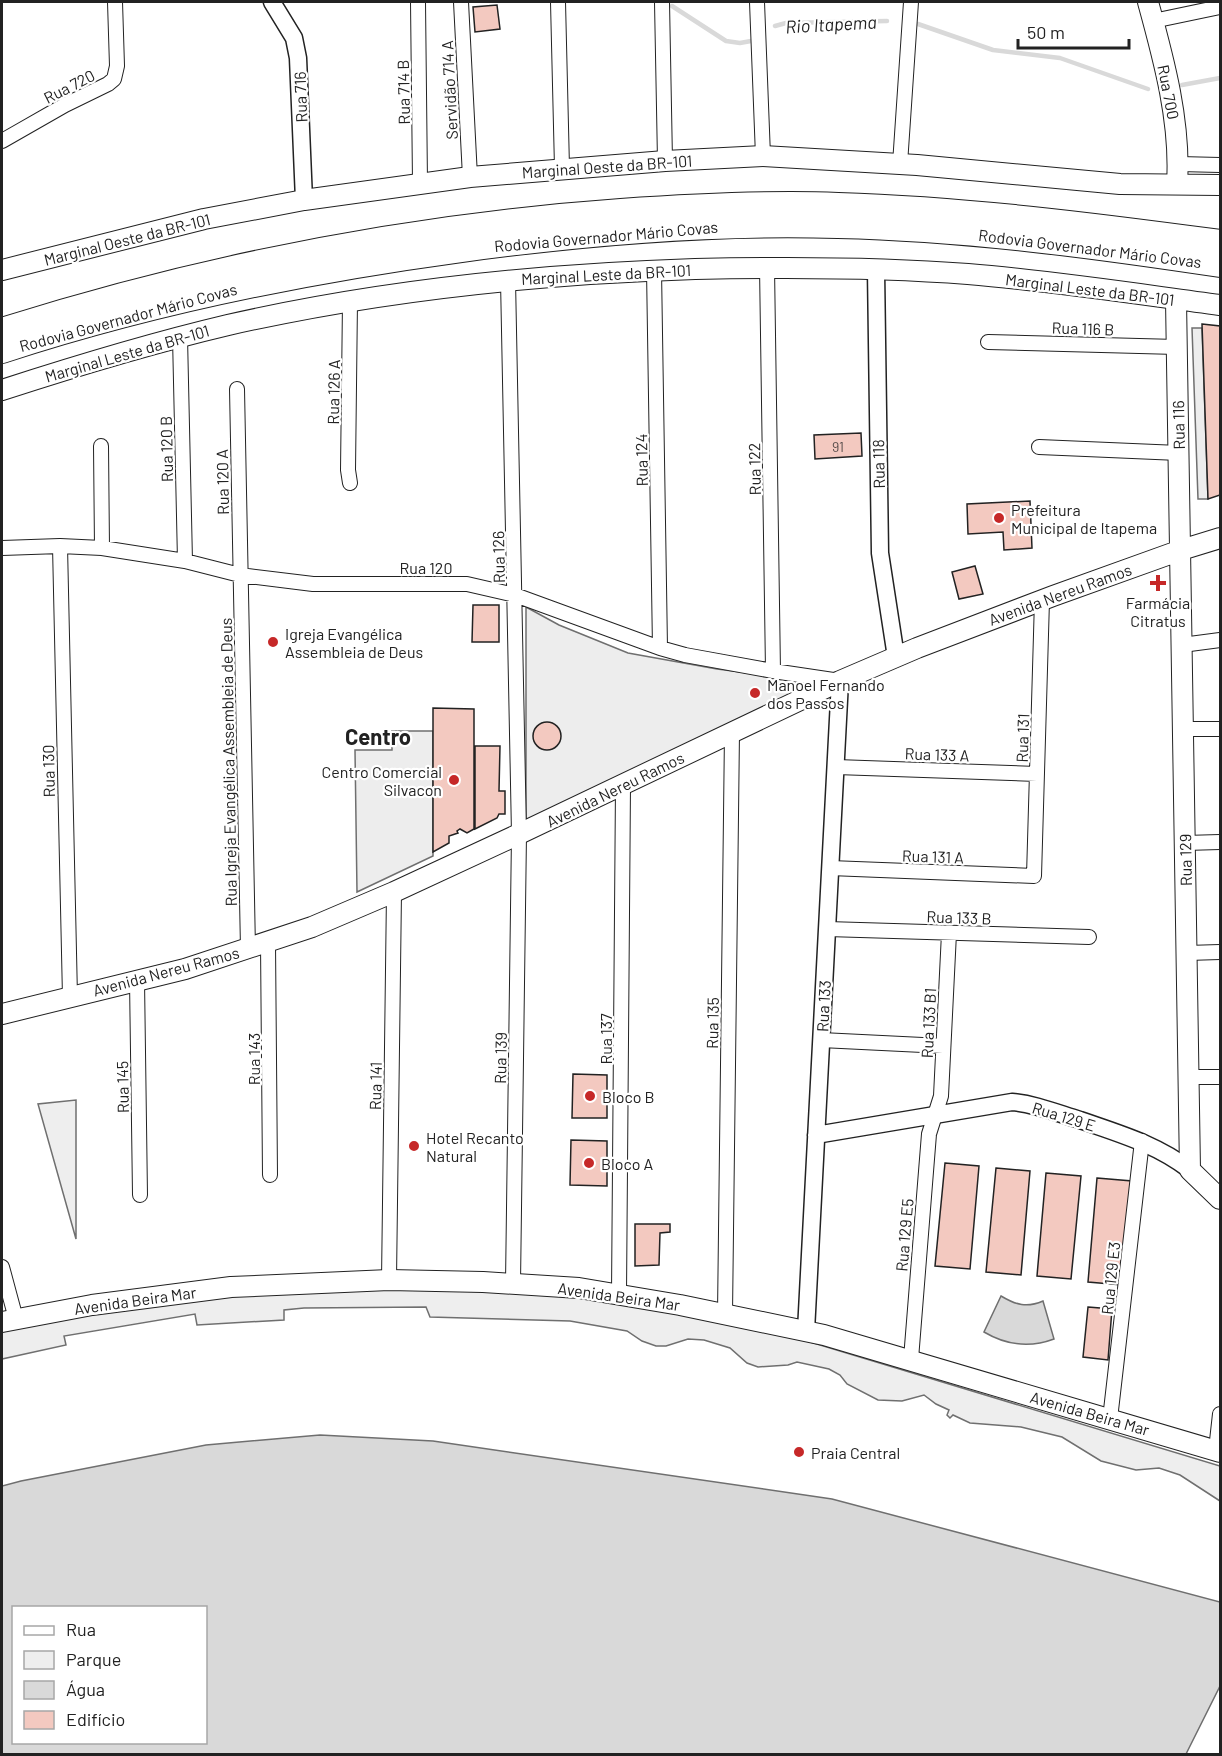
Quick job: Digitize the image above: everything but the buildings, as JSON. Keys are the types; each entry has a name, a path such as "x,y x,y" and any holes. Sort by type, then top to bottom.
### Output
{"highway":[{"name":"Rodovia Governador Mário Covas","path":"2,330 118,296 299,255 444,230 555,216 609,212 766,204 924,208 1090,224 1221,242"},
{"name":"Rodovia Governador Mário Covas","path":"2,351 141,311 354,265 508,243 643,231 770,225 906,229 1080,244 1221,265"}],"main road":[{"name":"Rua 700","path":"1148,2 1175,123 1178,174"},
{"name":"Marginal Oeste da BR-101","path":"2,270 204,219 304,200 420,183 562,168 762,156 900,164 1120,184 1178,174 1221,185"},
{"name":"Marginal Leste da BR-101","path":"2,390 180,337 350,301 437,287 508,280 654,270 767,267 876,270 967,274 1221,305"},
{"name":"Rua 116","path":"1176,300 1180,550"},
{"name":"Avenida Nereu Ramos","path":"2,1014 185,969 312,927 394,892 623,786 840,681 896,657 1042,600 1180,550 1221,538"},
{"name":"Rua 129","path":"1180,550 1190,1170"},
{"name":"Rua 129 E","path":"1190,1170 1221,1199"},
{"name":"Avenida Beira Mar","path":"9,1321 92,1305 231,1287 389,1280 513,1283 579,1288 806,1330 1218,1451"}],"street":[{"name":"Rua 720","path":"2,141 114,79 117,66 116,2"},
{"name":"Rua 716","path":"272,2 294,38 298,58 304,200"},
{"name":"Rua 714 B","path":"418,2 420,183"},
{"name":"Servidão 714 A","path":"461,2 471,177"},
{"path":"558,2 562,168"},
{"path":"662,2 665,161"},
{"path":"757,2 762,156"},
{"path":"900,164 911,2"},
{"path":"1153,21 1221,7"},
{"path":"1178,174 1221,165"},
{"name":"Rua 122","path":"767,267 773,671"},
{"name":"Rua 124","path":"654,270 660,648"},
{"name":"Rua 118","path":"876,270 880,553 896,657"},
{"name":"Rua 126","path":"508,280 519,834"},
{"name":"Rua 126 A","path":"350,301 348,442 350,483"},
{"name":"Rua 120 B","path":"180,337 185,561"},
{"name":"Rua 116 B","path":"988,342 1177,347"},
{"name":"Rua 120 A","path":"237,389 240,575"},
{"path":"100,446 102,548"},
{"path":"1039,447 1179,453"},
{"name":"Rua 120","path":"2,548 60,546 102,548 185,561 240,575 313,584 449,582 467,584 515,595 660,648 706,660 840,681"},
{"name":"Rua 130","path":"60,546 70,996"},
{"name":"Rua Igreja Evangélica Assembleia de Deus","path":"240,575 248,949"},
{"name":"Rua 131","path":"1034,876 1042,600"},
{"path":"1182,645 1221,640"},
{"name":"Rua 133","path":"806,1330 840,681"},
{"path":"1183,729 1221,729"},
{"name":"Rua 135","path":"725,1314 732,732"},
{"name":"Rua 133 A","path":"836,767 1037,774"},
{"name":"Rua 137","path":"619,1294 623,786"},
{"name":"Rua 139","path":"513,1283 519,834"},
{"path":"1185,843 1221,842"},
{"name":"Rua 131 A","path":"831,868 1034,876"},
{"name":"Rua 141","path":"389,1280 394,892"},
{"name":"Rua 133 B","path":"827,929 1089,937"},
{"name":"Rua 133 B1","path":"936,1114 941,1096 949,933"},
{"name":"Rua 143","path":"268,943 270,1175"},
{"path":"1187,952 1221,952"},
{"name":"Rua 145","path":"137,980 140,1195"},
{"path":"821,1040 943,1046"},
{"path":"1189,1077 1221,1077"},
{"name":"Rua 129 E","path":"816,1135 1001,1103 1025,1103 1142,1141 1169,1155 1190,1170"},
{"name":"Rua 129 E5","path":"911,1359 929,1134 936,1114"},
{"name":"Rua 129 E3","path":"1110,1419 1142,1141"},
{"path":"2,1267 9,1321"},
{"path":"1218,1451 1221,1414"}],"green space":[{"path":"76,1100 76,1239 38,1104"},
{"path":"416,1288 570,1295 730,1323 807,1341 1220,1466 1220,1501 1180,1475 1159,1468 1136,1470 1101,1461 1062,1437 1021,1427 970,1423 953,1415 950,1418 947,1415 949,1410 924,1395 902,1401 878,1400 847,1384 840,1375 829,1369 797,1362 788,1365 758,1367 747,1363 730,1348 704,1340 688,1339 666,1346 656,1346 642,1341 627,1331 570,1321 430,1317 426,1307 304,1308 284,1310 284,1320 197,1325 195,1314 64,1336 66,1345 2,1359 2,1331 104,1311 229,1294"}],"shaded area":[{"path":"1192,328 1202,328 1208,499 1198,499"},
{"path":"526,607 559,625 628,653 717,669 819,682 526,822"},
{"path":"392,731 433,731 433,856 357,892 355,750 392,750"}],"water":[{"path":"1001,1296 1022,1304 1043,1301 1054,1339 1036,1344 1018,1344 1001,1340 984,1332"},
{"path":"320,1435 433,1441 832,1499 1220,1602 1220,1686 1186,1754 2,1754 2,1486 206,1445"}],"waterway":[{"name":"Rio Itapema","path":"672,6 726,41 740,43 751,41"},
{"name":"Rio Itapema","path":"775,26 786,23 887,21"},
{"name":"Rio Itapema","path":"918,24 993,50 1060,58 1148,89"},
{"name":"Rio Itapema","path":"1182,85 1220,78"}],"place":[{"name":"Prefeitura Municipal de Itapema","path":"999,518"},
{"name":"Farmácia Citratus","path":"1158,583"},
{"name":"Igreja Evangélica Assembleia de Deus","path":"273,642"},
{"name":"Manoel Fernando dos Passos","path":"755,693"},
{"name":"Centro Comercial Silvacon","path":"454,780"},
{"name":"Bloco B","path":"590,1096"},
{"name":"Hotel Recanto Natural","path":"414,1146"},
{"name":"Bloco A","path":"589,1163"},
{"name":"Praia Central","path":"799,1452"}],"district":[{"name":"Centro","path":"378,736"}]}
